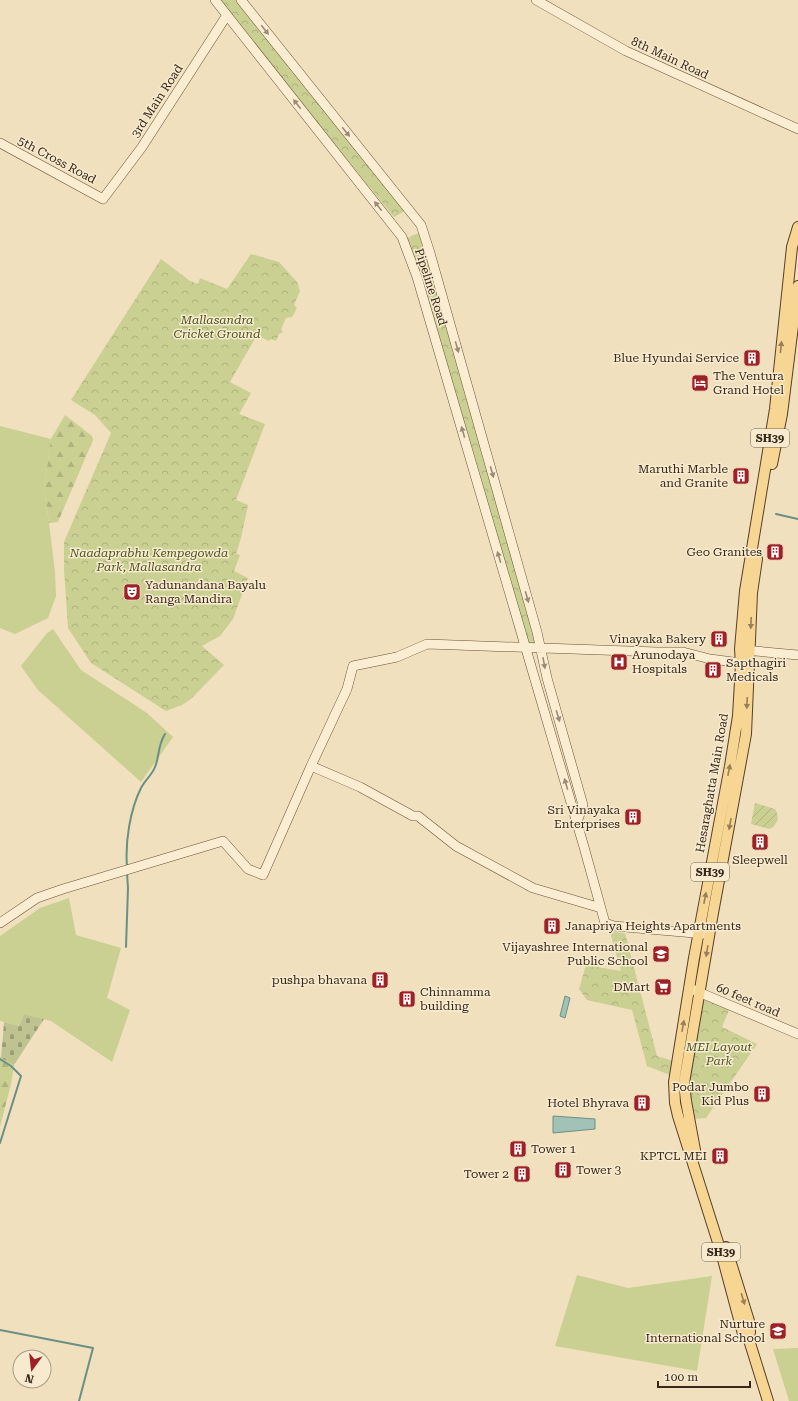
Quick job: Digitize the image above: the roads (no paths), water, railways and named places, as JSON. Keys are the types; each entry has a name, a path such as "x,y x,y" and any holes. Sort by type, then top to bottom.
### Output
{"main road":[{"name":"SH39","path":"745,650 745,591 775,409 792,248 798,227"},
{"path":"749,1340 749,1321 696,1153 684,1083 746,734 745,650 752,593 782,414 798,286"},
{"name":"Hesaraghatta Main Road","path":"745,664 730,766 698,933 674,1082 675,1103 721,1252 743,1334 749,1340 768,1401"}],"street":[{"name":"Pipeline Road","path":"215,0 402,237 417,277 577,822 605,923 614,926 698,933"},
{"name":"Pipeline Road","path":"241,0 421,225 542,648 547,678 583,805 577,822"},
{"name":"8th Main Road","path":"536,0 626,50 798,129"},
{"name":"3rd Main Road","path":"103,199 142,147 227,15"},
{"name":"5th Cross Road","path":"0,143 103,199"},
{"path":"0,923 37,898 223,841 248,868 263,875 347,689 353,666 397,657 427,644 683,652 745,664"},
{"path":"745,650 798,655"},
{"path":"311,766 360,787 413,816 418,816 456,846 533,888 601,908"},
{"path":"698,933 710,934"},
{"name":"60 feet road","path":"689,988 798,1034"}],"water":[{"path":"565,996 570,998 565,1018 560,1016"},
{"path":"553,1116 595,1119 595,1129 553,1133"}],"waterway":[{"path":"776,514 798,519"},
{"path":"127,867 127,847 131,816 141,788 155,767 161,743 165,734"},
{"path":"126,947 128,888 127,873"},
{"path":"0,1059 11,1066 21,1076 0,1143"},
{"path":"0,1330 93,1348 79,1401"}],"place":[{"name":"Blue Hyundai Service","path":"752,358"},
{"name":"The Ventura Grand Hotel","path":"700,383"},
{"name":"Maruthi Marble and Granite","path":"741,476"},
{"name":"Geo Granites","path":"775,552"},
{"name":"Yadunandana Bayalu Ranga Mandira","path":"132,592"},
{"name":"Vinayaka Bakery","path":"719,639"},
{"name":"Arunodaya Hospitals","path":"619,662"},
{"name":"Sapthagiri Medicals","path":"713,670"},
{"name":"Sri Vinayaka Enterprises","path":"633,817"},
{"name":"Sleepwell","path":"760,842"},
{"name":"Janapriya Heights Apartments","path":"552,926"},
{"name":"Vijayashree International Public School","path":"661,954"},
{"name":"pushpa bhavana","path":"380,980"},
{"name":"DMart","path":"663,987"},
{"name":"Chinnamma building","path":"407,999"},
{"name":"Podar Jumbo Kid Plus","path":"762,1094"},
{"name":"Hotel Bhyrava","path":"642,1103"},
{"name":"Tower 1","path":"518,1149"},
{"name":"KPTCL MEI","path":"720,1156"},
{"name":"Tower 3","path":"563,1170"},
{"name":"Tower 2","path":"522,1174"},
{"name":"Nurture International School","path":"778,1331"}],"park label":[{"name":"Mallasandra Cricket Ground","path":"217,327"},
{"name":"Naadaprabhu Kempegowda Park, Mallasandra","path":"149,560"},
{"name":"MEI Layout Park","path":"719,1054"}]}
